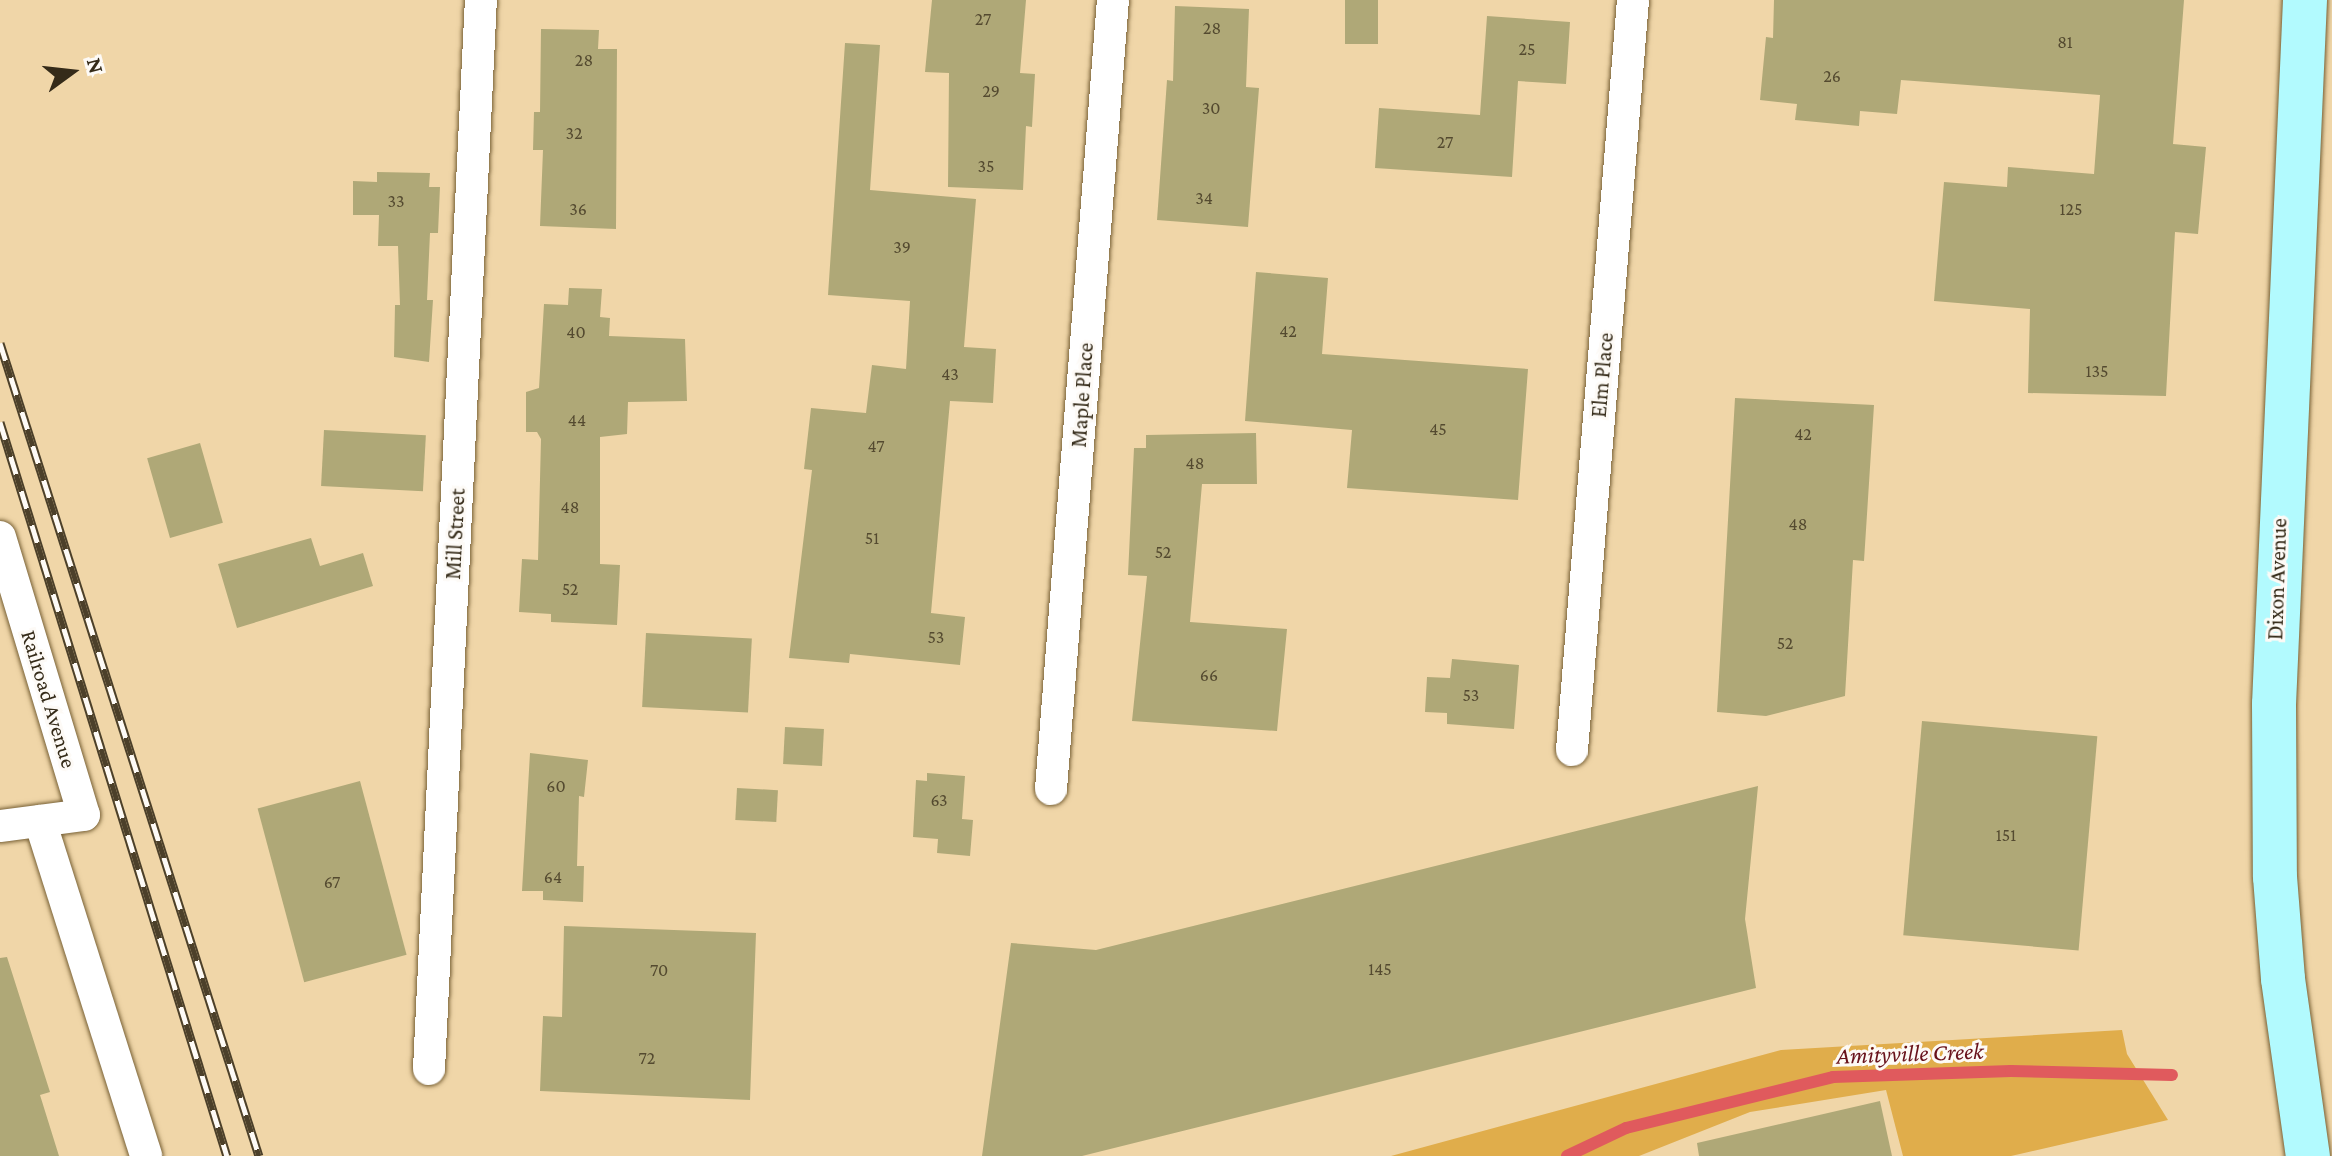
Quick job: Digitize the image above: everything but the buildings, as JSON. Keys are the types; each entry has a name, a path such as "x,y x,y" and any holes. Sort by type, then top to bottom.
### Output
{"main road":[{"name":"Dixon Avenue","path":"2305,0 2274,704 2282,964 2308,1156"}],"street":[{"name":"Mill Street","path":"429,1069 481,0"},
{"name":"Maple Place","path":"1051,789 1113,0"},
{"name":"Elm Place","path":"1572,750 1633,0"},
{"name":"Railroad Avenue","path":"0,537 84,815 40,821"},
{"path":"0,826 40,821 146,1156"}],"shaded area":[{"path":"2122,1030 2127,1054 2168,1120 2011,1156 1903,1156 1886,1090 1750,1112 1639,1156 1391,1156 1781,1050"}],"waterway":[{"name":"Amityville Creek","path":"1567,1156 1626,1128 1833,1077 2011,1071 2172,1075"}],"railway":[{"path":"0,343 259,1156"},
{"path":"0,422 227,1156"}]}
